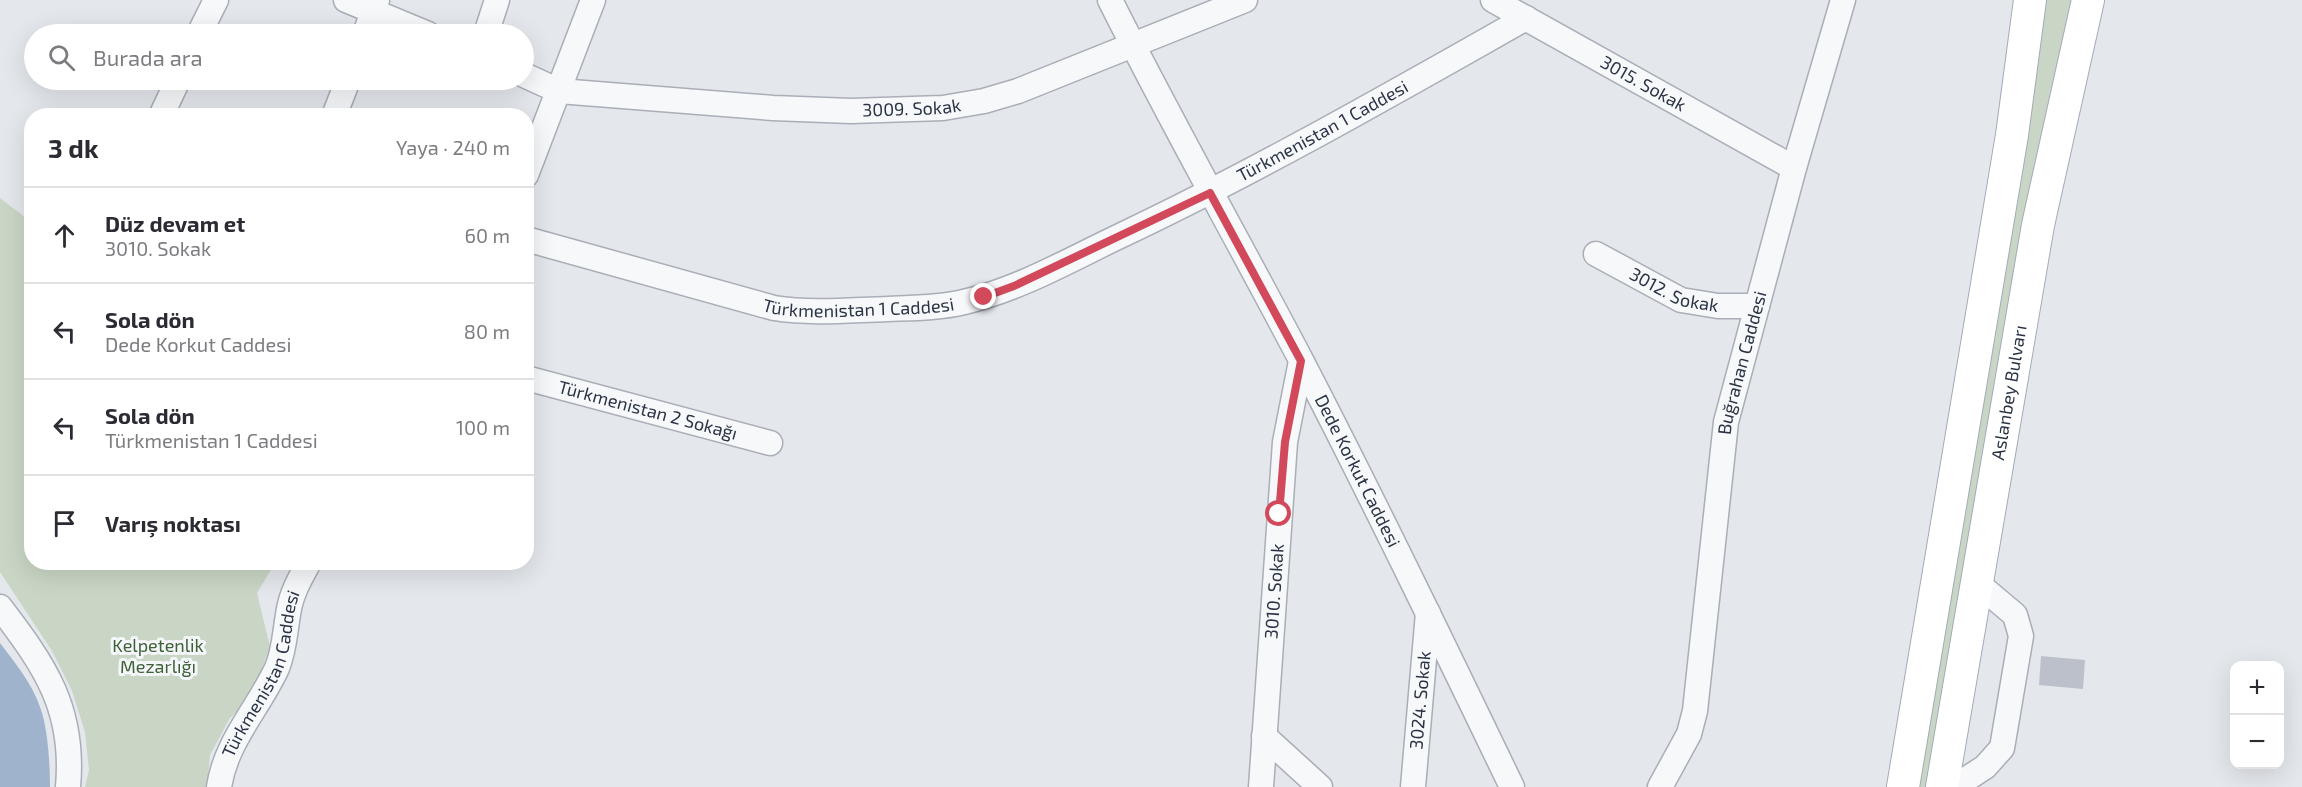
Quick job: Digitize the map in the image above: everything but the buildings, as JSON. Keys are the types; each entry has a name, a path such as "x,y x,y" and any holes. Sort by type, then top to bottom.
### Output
{"main road":[{"path":"1903,787 2012,135 2031,0"},
{"name":"Aslanbey Bulvarı","path":"1942,787 2038,225 2088,0"}],"street":[{"path":"204,24 216,0"},
{"path":"346,0 375,6 409,24"},
{"path":"489,24 497,0"},
{"path":"534,154 592,0"},
{"name":"Dede Korkut Caddesi","path":"1110,0 1210,193 1301,361 1428,613 1512,787"},
{"name":"3009. Sokak","path":"534,79 559,90 773,108 851,111 943,108 984,101 1018,91 1245,0"},
{"name":"3015. Sokak","path":"1493,0 1794,168"},
{"name":"Buğrahan Caddesi","path":"1660,787 1689,734 1700,677 1726,422 1838,2"},
{"path":"368,24 375,6"},
{"name":"Türkmenistan 1 Caddesi","path":"534,241 744,301 800,312 932,307 961,303 1014,286 1210,193 1311,140 1526,18"},
{"path":"164,108 173,90"},
{"path":"337,108 344,90"},
{"name":"3012. Sokak","path":"1596,254 1681,300 1718,306 1757,306"},
{"name":"3010. Sokak","path":"1261,787 1285,442 1301,361"},
{"name":"Türkmenistan 2 Sokağı","path":"534,380 770,443"},
{"name":"Türkmenistan Caddesi","path":"219,787 227,755 277,667 283,651 291,601 305,570"},
{"path":"1954,787 1985,767 2002,748 2020,636 2016,615 1977,583"},
{"path":"0,607 45,670 55,692 70,743 68,787"},
{"name":"3024. Sokak","path":"1413,787 1428,613"},
{"path":"1264,736 1320,787"}],"green space":[{"path":"2045,0 2074,0 1931,787 1916,787"},
{"name":"Kelpetenlik Mezarlığı","path":"0,198 24,217 24,570 271,570 257,593 270,647 250,699 230,718 210,755 207,787 85,787 89,770 85,732 72,691 52,651 0,572"}],"water":[{"path":"0,643 28,681 37,698 47,736 50,787 0,787"}],"route":[{"path":"984,297 1014,286 1210,193 1301,361 1285,442 1279,514"}]}
